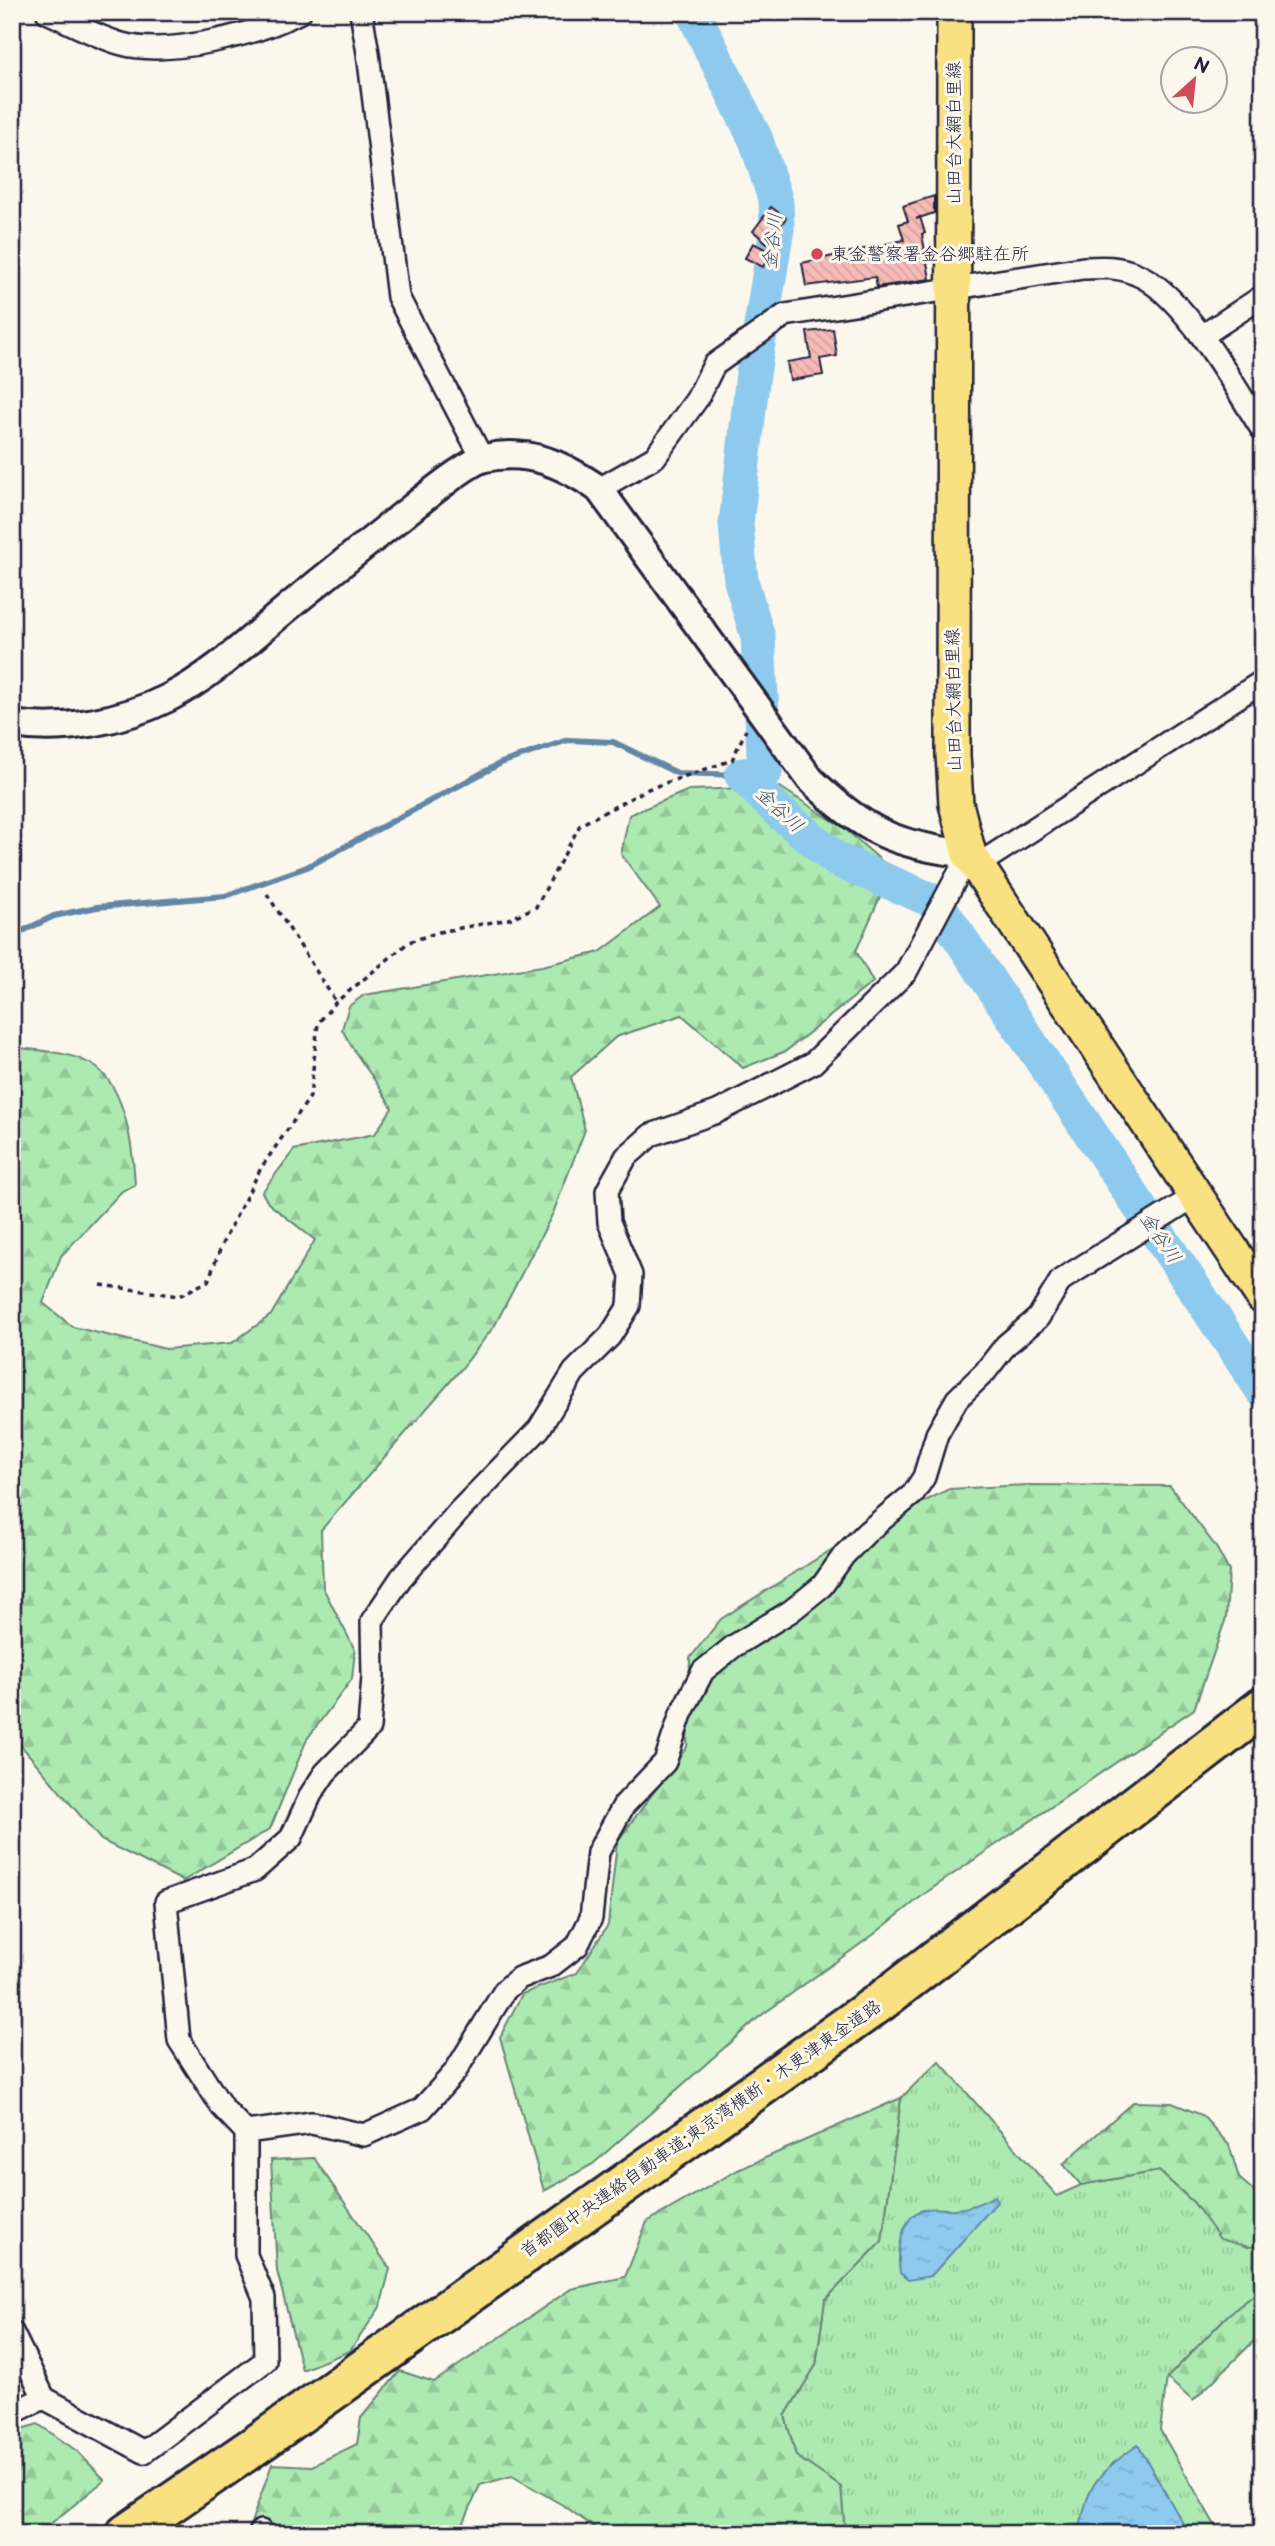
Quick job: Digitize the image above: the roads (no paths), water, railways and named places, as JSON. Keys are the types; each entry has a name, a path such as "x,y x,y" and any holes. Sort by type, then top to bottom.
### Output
{"highway":[{"name":"首都圏中央連絡自動車道;東京湾横断・木更津東金道路","path":"126,2534 266,2438 880,2001 1263,1707"}],"main road":[{"name":"山田台大網白里線","path":"954,12 953,755 956,804 972,860 1263,1297"}],"street":[{"path":"47,12 122,44 153,48 212,40 271,27 300,12"},
{"path":"361,12 369,53 398,297 482,458"},
{"path":"599,489 655,457 697,399 714,365 785,315 1083,268 1115,267 1139,274 1160,289 1202,336 1263,431"},
{"path":"1202,336 1263,296"},
{"path":"12,724 34,727 86,723 123,715 168,698 235,653 419,503 482,458 506,455 540,457 568,468 599,489 810,779 841,809 892,840 972,860"},
{"path":"12,2332 44,2398 144,2452 265,2361 264,2298 246,2255 246,2132 222,2106 179,2040 166,1902 255,1870 291,1838 311,1794 325,1773 369,1728 373,1677 372,1621 401,1578 461,1509 539,1429 574,1372 610,1336 629,1306 631,1275 609,1222 607,1191 626,1157 651,1135 717,1112 813,1063 906,972 972,860 1263,681"},
{"path":"246,2132 312,2123 364,2135 422,2109 455,2072 505,1990 519,1979 551,1966 577,1946 591,1918 598,1852 624,1805 665,1762 681,1714 703,1671 734,1646 791,1611 822,1586 844,1555 913,1494 924,1477 937,1434 957,1399 985,1372 1006,1345 1038,1318 1061,1280 1195,1196"},
{"path":"12,2413 44,2398"}],"water":[{"path":"995,2196 997,2202 931,2276 908,2280 900,2273 902,2235 911,2218 918,2212 930,2208 965,2208"},
{"path":"1138,2445 1189,2534 1079,2534 1086,2502 1096,2481"}],"waterway":[{"name":"金谷川","path":"693,12 756,140 776,202 777,229 753,374 736,524 741,581 758,637 765,772 742,775"},
{"path":"12,936 54,916 97,907 225,896 307,867 501,763 568,740 613,742 677,773 742,775"},
{"name":"金谷川","path":"742,775 778,811 837,860 936,902 1263,1391"}],"place":[{"name":"東金警察署金谷郷駐在所","path":"817,254"}]}
